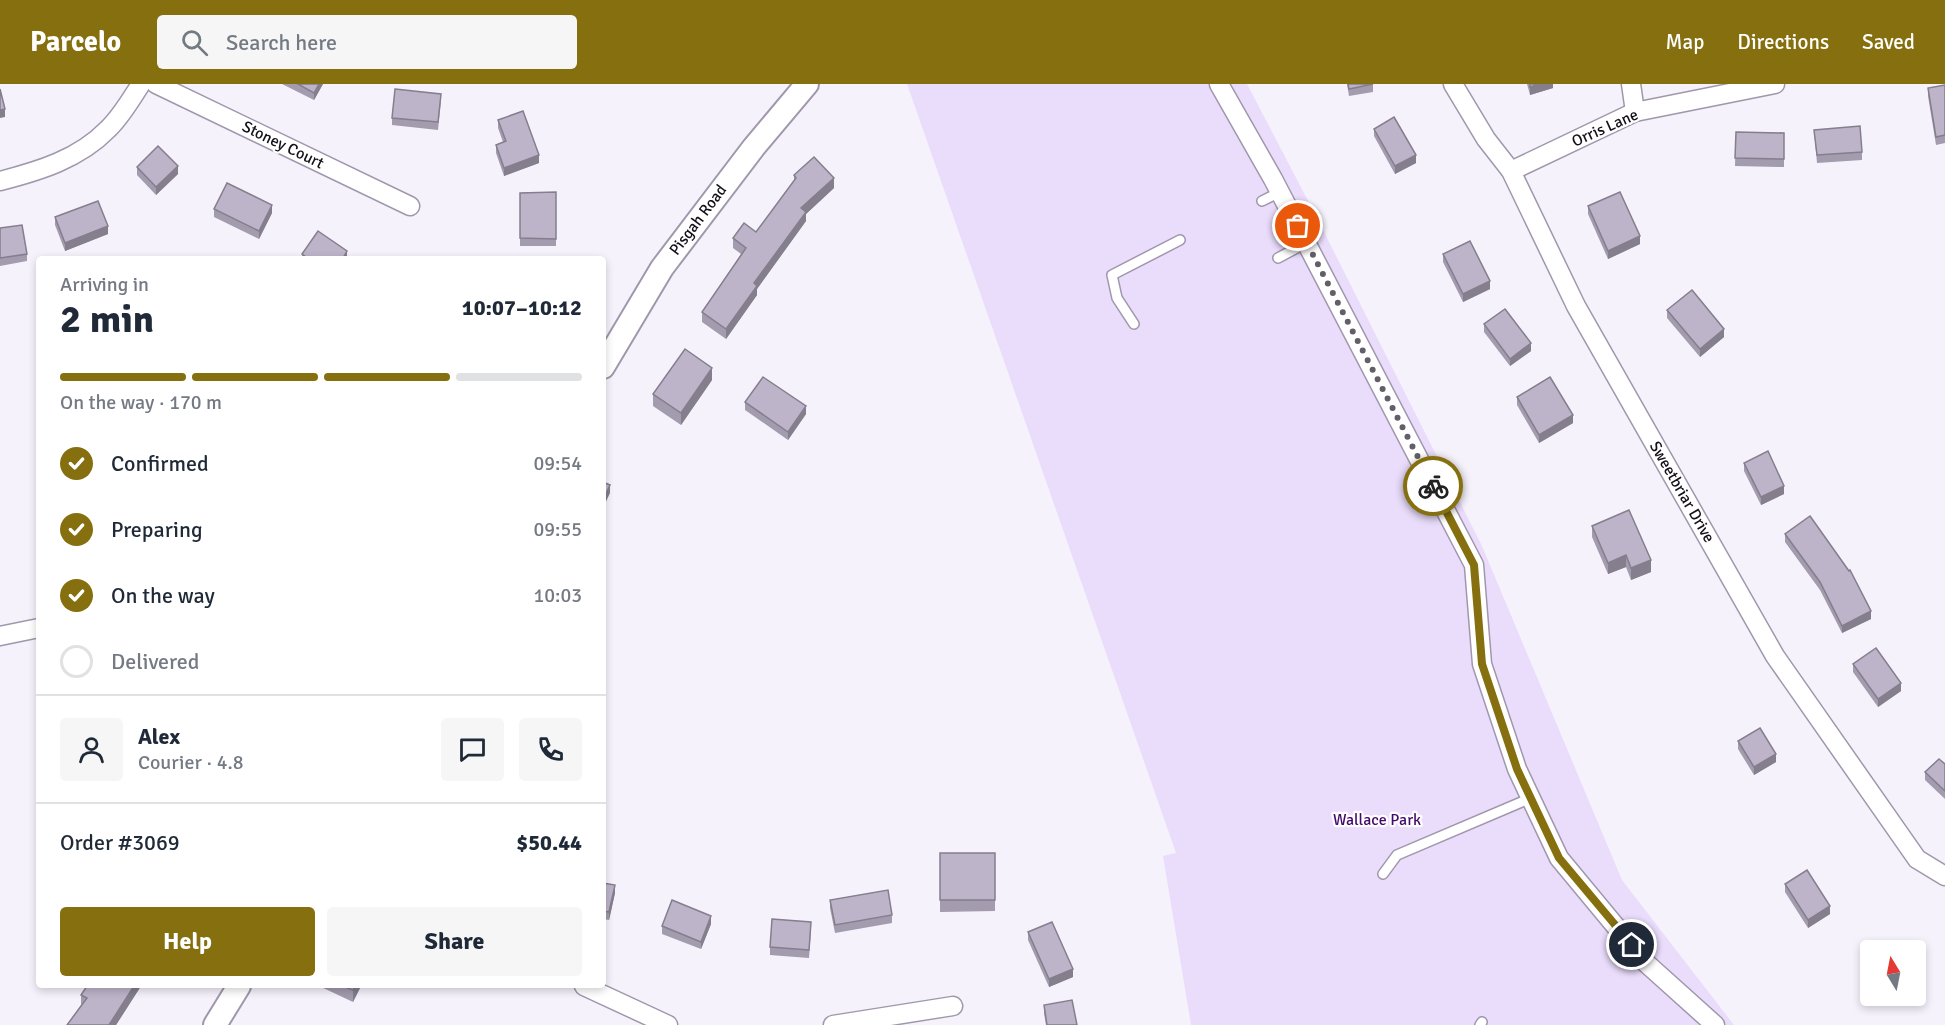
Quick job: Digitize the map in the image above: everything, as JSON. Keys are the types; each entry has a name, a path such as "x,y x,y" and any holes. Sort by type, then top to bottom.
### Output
{"street":[{"path":"0,181 36,171 76,154 109,129 141,84"},
{"name":"Stoney Court","path":"156,84 410,206"},
{"name":"Pisgah Road","path":"606,362 662,268 754,147 807,84"},
{"path":"1219,84 1280,192 1474,565 1482,664 1517,769 1559,858 1646,963 1715,1025"},
{"name":"Sweetbriar Drive","path":"1452,84 1486,140 1511,171 1576,306 1775,656 1917,859 1945,876"},
{"path":"1631,84 1635,112"},
{"name":"Orris Lane","path":"1511,171 1635,112 1775,84"},
{"path":"0,636 36,629"},
{"path":"215,1025 238,988"},
{"path":"588,988 668,1025"},
{"path":"833,1025 952,1006"}],"lane":[{"path":"1262,201 1280,192"},
{"path":"1134,324 1117,298 1112,275 1180,240"},
{"path":"1278,258 1306,243"},
{"path":"1383,874 1397,855 1531,798"}],"green space":[{"name":"Wallace Park","path":"907,84 1247,84 1482,546 1622,880 1734,1025 1191,1025 1163,856 1176,853"}],"building":[{"path":"298,84 319,84 314,93"},
{"path":"1348,84 1373,84 1349,89"},
{"path":"1945,85 1945,135 1936,137 1928,88"},
{"path":"0,89 5,109 0,110"},
{"path":"395,89 441,94 438,122 392,118"},
{"path":"523,111 539,155 504,168 496,145 506,141 498,120"},
{"path":"1394,117 1416,155 1395,166 1374,129"},
{"path":"1860,126 1862,152 1817,155 1814,130"},
{"path":"1736,132 1784,133 1784,159 1735,158"},
{"path":"158,146 178,166 156,187 137,167"},
{"path":"814,157 834,178 801,208 806,212 754,283 757,286 726,329 702,312 746,248 733,238 744,223 756,232 796,178 794,175"},
{"path":"227,183 272,205 259,231 214,209"},
{"path":"556,192 556,239 520,238 520,193"},
{"path":"1620,192 1640,236 1608,251 1588,206"},
{"path":"98,201 108,226 65,243 55,217"},
{"path":"22,225 27,254 0,258 0,228"},
{"path":"318,231 347,251 344,256 305,256 302,254"},
{"path":"1470,241 1490,281 1463,294 1443,254"},
{"path":"1692,290 1724,329 1700,349 1667,310"},
{"path":"1505,309 1531,343 1510,359 1484,324"},
{"path":"685,349 712,368 681,413 653,394"},
{"path":"763,377 806,406 788,432 745,402"},
{"path":"1550,377 1573,415 1539,435 1517,397"},
{"path":"1768,451 1784,486 1761,497 1744,463"},
{"path":"1629,510 1651,560 1631,568 1626,555 1608,563 1592,526"},
{"path":"1810,516 1850,570 1871,611 1842,626 1820,582 1785,534"},
{"path":"1876,648 1901,683 1878,699 1853,664"},
{"path":"1760,728 1776,754 1754,767 1738,741"},
{"path":"1939,759 1945,764 1945,791 1925,772"},
{"path":"940,853 995,853 995,900 940,900"},
{"path":"1807,870 1830,906 1808,920 1785,884"},
{"path":"606,884 615,885 609,912 606,912"},
{"path":"888,890 892,915 835,925 830,900"},
{"path":"672,900 711,916 701,942 662,926"},
{"path":"772,919 811,922 809,950 770,947"},
{"path":"1052,922 1073,969 1049,979 1028,932"},
{"path":"86,988 133,988 109,1025 67,1025 87,998 81,995"},
{"path":"1072,1000 1077,1025 1047,1025 1044,1005"}],"way so far":[{"path":"1298,226 1433,486"}],"route":[{"path":"1433,486 1474,565 1482,664 1517,769 1559,858 1632,945"}]}
